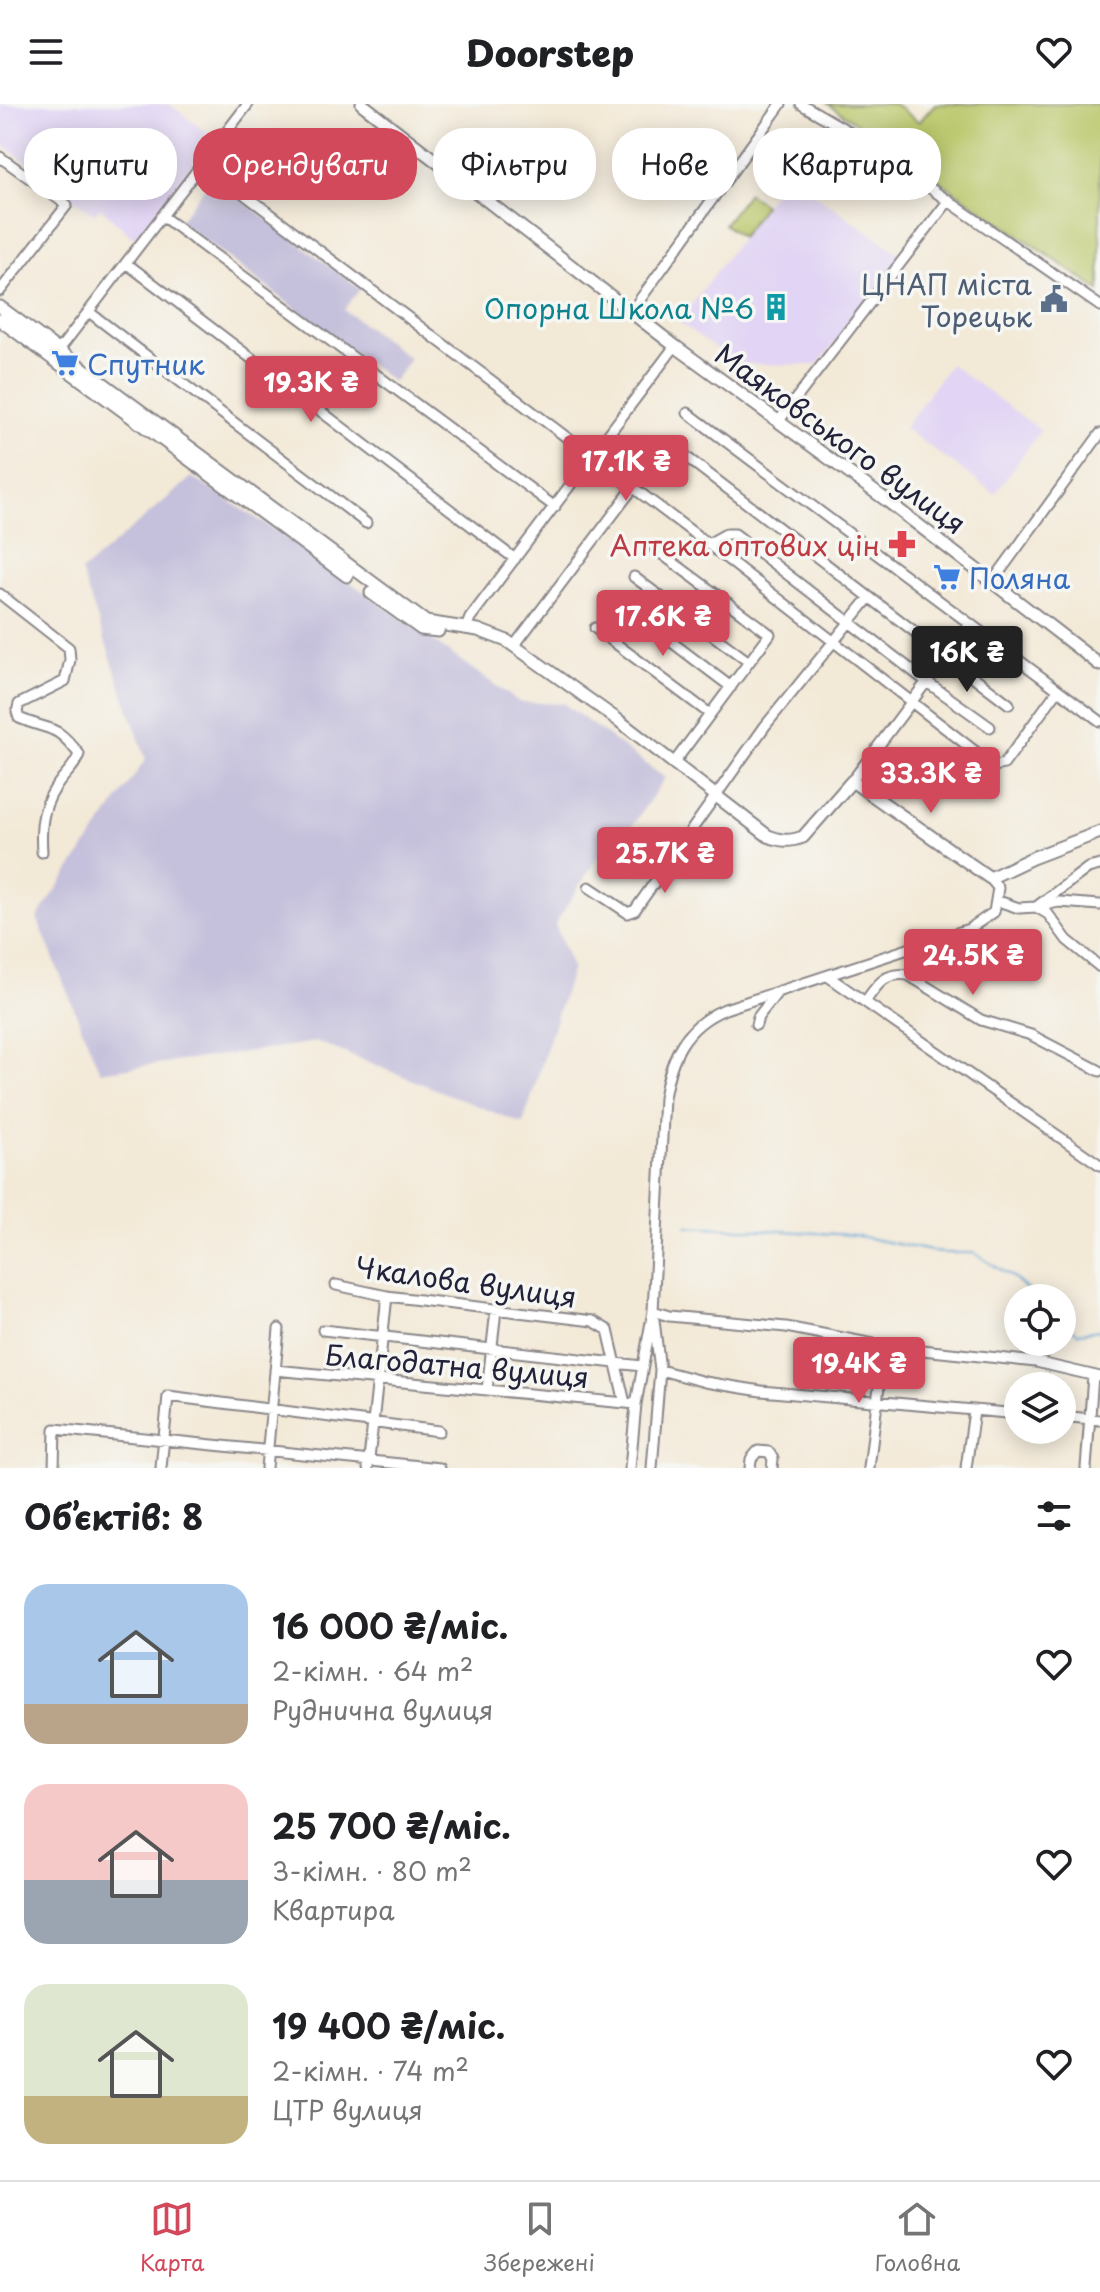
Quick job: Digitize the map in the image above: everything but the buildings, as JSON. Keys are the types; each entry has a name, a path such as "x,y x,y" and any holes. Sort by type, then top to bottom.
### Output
{"main road":[{"name":"Маяковського вулиця","path":"362,104 675,346 993,581 1100,665"},
{"path":"0,307 426,622 466,628 510,643 618,720 768,836 780,841 803,837 852,781 994,883 1032,858 1100,832"},
{"path":"0,320 421,629 510,643"}],"street":[{"path":"230,128 248,104"},
{"path":"631,312 781,104"},
{"path":"801,104 846,130 1100,306"},
{"path":"0,157 67,205 0,291"},
{"path":"59,350 193,176"},
{"path":"252,200 678,521 994,766 1004,764 1058,690"},
{"path":"778,422 949,200"},
{"path":"162,216 555,507"},
{"path":"126,263 515,559"},
{"path":"89,312 366,523"},
{"path":"466,628 470,618 675,346"},
{"path":"688,413 1100,721"},
{"path":"993,581 1100,434"},
{"path":"668,443 1009,704"},
{"path":"510,643 633,488"},
{"path":"708,544 726,534 735,534 990,727"},
{"path":"655,549 770,634 673,764"},
{"path":"634,577 749,662"},
{"path":"0,594 69,648 70,660 65,681 19,704 17,712 19,718 53,728 67,738 79,754 46,804 40,831 42,852"},
{"path":"589,887 621,910 628,913 635,910 765,726 869,598"},
{"path":"616,600 731,687"},
{"path":"852,781 970,624"},
{"path":"595,628 710,714"},
{"path":"1036,907 1088,868 1100,865"},
{"path":"630,1468 636,1404 653,1311 664,1098 672,1067 686,1037 707,1017 969,929 994,912 998,901 994,883"},
{"path":"998,901 1019,908 1059,902 1100,905"},
{"path":"1036,907 1048,914 1067,940 1100,967"},
{"path":"865,1002 881,979 896,974 908,975 981,1020 1031,1035 1100,1071"},
{"path":"829,977 1100,1165"},
{"path":"756,1025 758,1017 776,994"},
{"name":"Чкалова вулиця","path":"336,1285 387,1296 593,1321 608,1330 625,1403"},
{"path":"369,1464 387,1296"},
{"path":"487,1390 496,1310"},
{"path":"653,1311 669,1316 786,1327 884,1346 1036,1362 1096,1376 1095,1419 1086,1468"},
{"path":"652,1468 660,1370 653,1311"},
{"path":"266,1468 279,1329"},
{"path":"323,1330 642,1366"},
{"path":"869,1468 884,1346"},
{"name":"Благодатна вулиця","path":"275,1370 636,1404"},
{"path":"660,1370 705,1382 761,1391 1004,1413"},
{"path":"161,1468 168,1396 439,1431"},
{"path":"966,1468 974,1411"},
{"path":"54,1468 55,1429 268,1450 369,1464 440,1468"},
{"path":"750,1468 751,1459 758,1451 769,1452 773,1459 772,1468"}],"shaded area":[{"path":"0,104 169,104 201,128 193,128 193,163 177,183 177,128 24,128 24,160 0,142"},
{"path":"76,200 164,200 134,239 100,207 94,214"},
{"path":"195,200 241,200 360,289 344,310 410,359 393,382 179,221"},
{"path":"768,200 823,200 905,257 817,365 738,364 679,322"},
{"path":"950,364 1041,430 995,494 904,428"},
{"path":"192,477 298,545 519,702 564,704 665,778 613,854 603,849 555,924 572,968 523,1124 317,1042 100,1072 37,918 146,759 81,572"}],"green space":[{"path":"828,104 894,104 919,122 935,104 1100,104 1100,291 941,182 941,128 863,128"},
{"path":"748,193 753,200 764,205 741,237 724,224"}],"waterway":[{"path":"687,1226 854,1235 940,1253 974,1253 1020,1284"},
{"path":"1076,1331 1100,1330"}],"place":[{"name":"ЦНАП міста Торецьк","path":"1054,299"},
{"name":"Опорна Школа №6","path":"776,307"},
{"name":"Спутник","path":"65,363"},
{"name":"Аптека оптових цін","path":"902,544"},
{"name":"Поляна","path":"947,577"}]}
